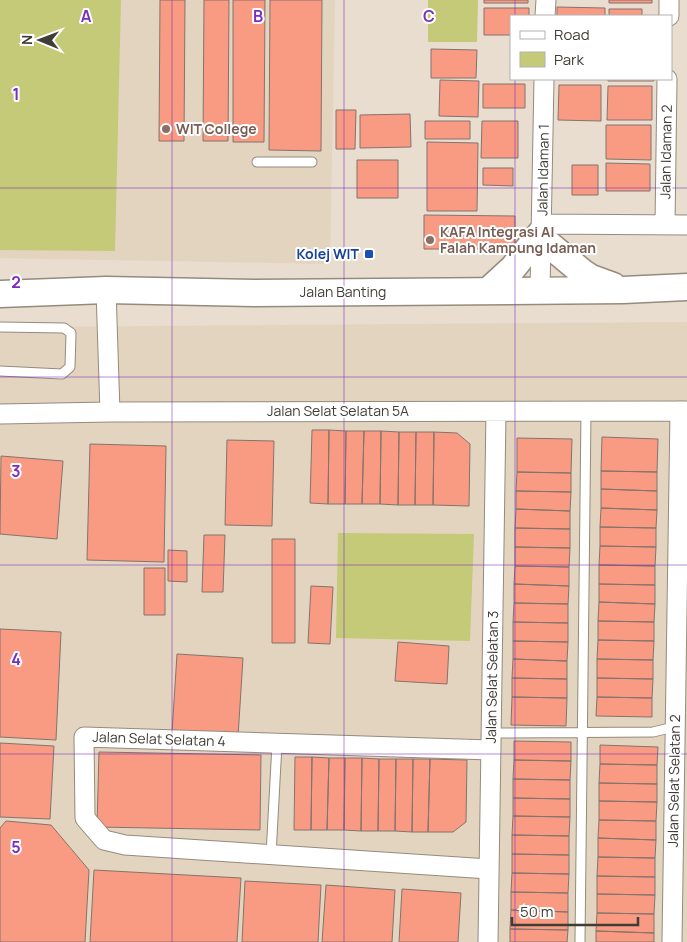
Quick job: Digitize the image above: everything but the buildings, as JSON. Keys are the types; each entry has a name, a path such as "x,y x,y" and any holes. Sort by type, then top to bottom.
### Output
{"main road":[{"path":"488,291 513,268 542,232 582,272 591,278 623,290"},
{"name":"Jalan Banting","path":"0,294 106,290 254,293 623,290 687,287"}],"street":[{"path":"545,15 546,0"},
{"path":"669,0 669,15"},
{"name":"Jalan Idaman 1","path":"540,290 544,80"},
{"name":"Jalan Idaman 2","path":"665,225 668,80"},
{"path":"542,232 687,225"},
{"path":"106,290 110,412"},
{"name":"Jalan Selat Selatan 5A","path":"0,414 209,410 683,411"},
{"name":"Jalan Selat Selatan 2","path":"672,942 681,727 683,411"},
{"name":"Jalan Selat Selatan 3","path":"488,942 496,412"},
{"name":"Jalan Selat Selatan 4","path":"489,869 125,845 104,840 85,818 84,737 277,744 491,742"}],"lane":[{"path":"257,162 312,162"},
{"path":"0,327 64,328 71,333 70,367 62,374 0,371"},
{"path":"580,942 586,412"},
{"path":"491,742 583,732 653,732 681,727"},
{"path":"270,855 277,744"}],"shaded area":[{"name":"WIT College","path":"0,0 335,0 330,264 0,258"},
{"path":"687,322 687,942 0,942 0,327"}],"green space":[{"path":"0,0 121,0 115,251 0,250"},
{"path":"428,0 478,0 477,42 428,42"},
{"path":"338,533 474,534 470,641 336,638"}],"place":[{"name":"WIT College","path":"166,129"},
{"name":"KAFA Integrasi Al Falah Kampung Idaman","path":"430,240"},
{"name":"Kolej WIT","path":"369,254"}]}
